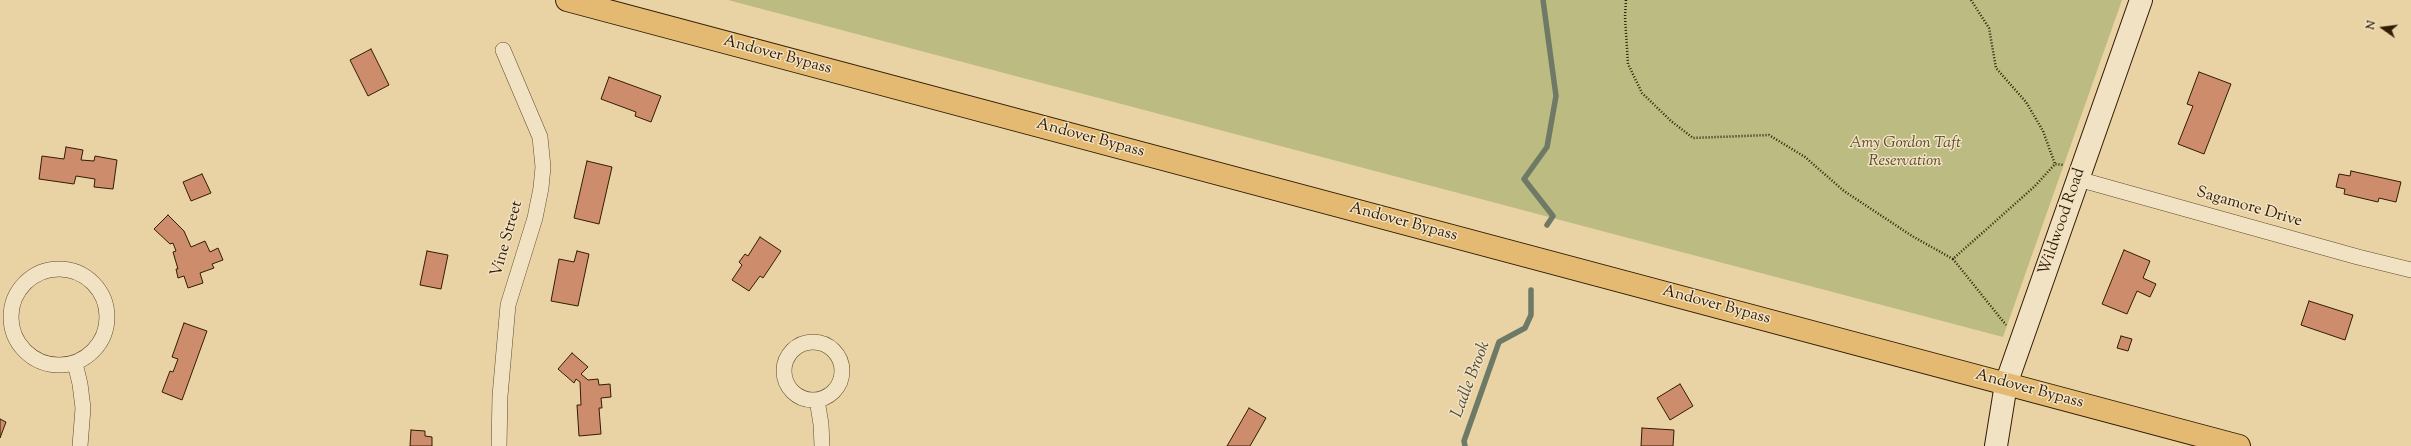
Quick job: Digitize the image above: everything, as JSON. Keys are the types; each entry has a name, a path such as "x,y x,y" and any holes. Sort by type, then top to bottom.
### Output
{"main road":[{"name":"Andover Bypass","path":"567,0 2239,446"}],"street":[{"name":"Wildwood Road","path":"1996,446 2006,384 2141,0"},
{"name":"Vine Street","path":"500,446 500,396 508,305 535,218 543,166 540,137 503,50"},
{"name":"Sagamore Drive","path":"2080,173 2358,257 2411,270"},
{"path":"64,269 84,276 96,287 104,301 106,322 99,343 93,351 75,363 55,365 36,360 20,347 12,329 11,309 19,290 25,282 42,272 64,269"},
{"path":"75,363 80,384 83,408 80,446"},
{"path":"817,400 821,424 822,446"}],"path":[{"path":"1626,0 1625,17 1628,64 1642,92 1671,121 1693,138 1769,135 1805,157 1844,191 1912,236 1954,260 1998,313 2019,345"},
{"path":"1971,0 1990,28 1996,68 2026,102 2043,131 2055,164"},
{"path":"1954,260 2036,186 2055,164"},
{"path":"2055,164 2080,173"}],"green space":[{"name":"Amy Gordon Taft Reservation","path":"728,0 2122,0 2003,337"}],"building":[{"path":"371,49 389,85 368,96 350,60"},
{"path":"2199,72 2231,84 2204,154 2178,144 2193,106 2187,104"},
{"path":"609,77 661,96 651,122 635,116 636,112 601,99"},
{"path":"66,147 83,150 81,160 94,161 95,156 117,160 113,189 94,187 95,179 76,176 74,184 39,179 42,156 64,159"},
{"path":"587,161 612,167 599,224 574,218"},
{"path":"2351,171 2401,182 2396,202 2379,198 2378,202 2344,194 2345,189 2336,187 2339,174 2350,176"},
{"path":"202,174 211,193 191,201 183,182"},
{"path":"168,215 184,231 191,247 205,241 210,252 218,248 223,260 212,264 214,268 200,273 203,283 188,288 184,276 178,278 176,269 178,269 173,252 176,251 173,243 170,244 154,229"},
{"path":"760,237 781,251 763,278 760,276 749,291 732,280 742,265 739,262 745,254 748,256"},
{"path":"2124,250 2150,261 2143,278 2156,284 2150,297 2137,291 2127,314 2102,304"},
{"path":"427,251 448,255 441,289 420,285"},
{"path":"577,251 589,254 578,306 551,301 559,259 574,262"},
{"path":"2309,301 2353,315 2345,340 2301,325"},
{"path":"184,323 207,331 182,400 162,392 170,371 173,372 178,359 172,357"},
{"path":"2121,336 2132,339 2128,351 2117,348"},
{"path":"572,353 588,367 581,374 588,380 598,379 599,385 610,384 611,397 601,398 602,408 599,408 601,434 579,436 577,405 581,405 580,382 576,379 574,383 558,369"},
{"path":"1680,384 1693,406 1670,420 1657,398"},
{"path":"1249,408 1266,418 1250,446 1227,446"},
{"path":"0,419 6,422 0,438"},
{"path":"1642,428 1674,430 1673,446 1641,446"},
{"path":"411,430 425,431 425,436 432,437 432,446 410,446"}],"waterway":[{"name":"Ladle Brook","path":"1543,0 1556,96 1547,147 1524,179 1553,216 1547,225"},
{"name":"Ladle Brook","path":"1465,446 1464,441 1499,342 1525,328 1531,315 1531,290"}]}
